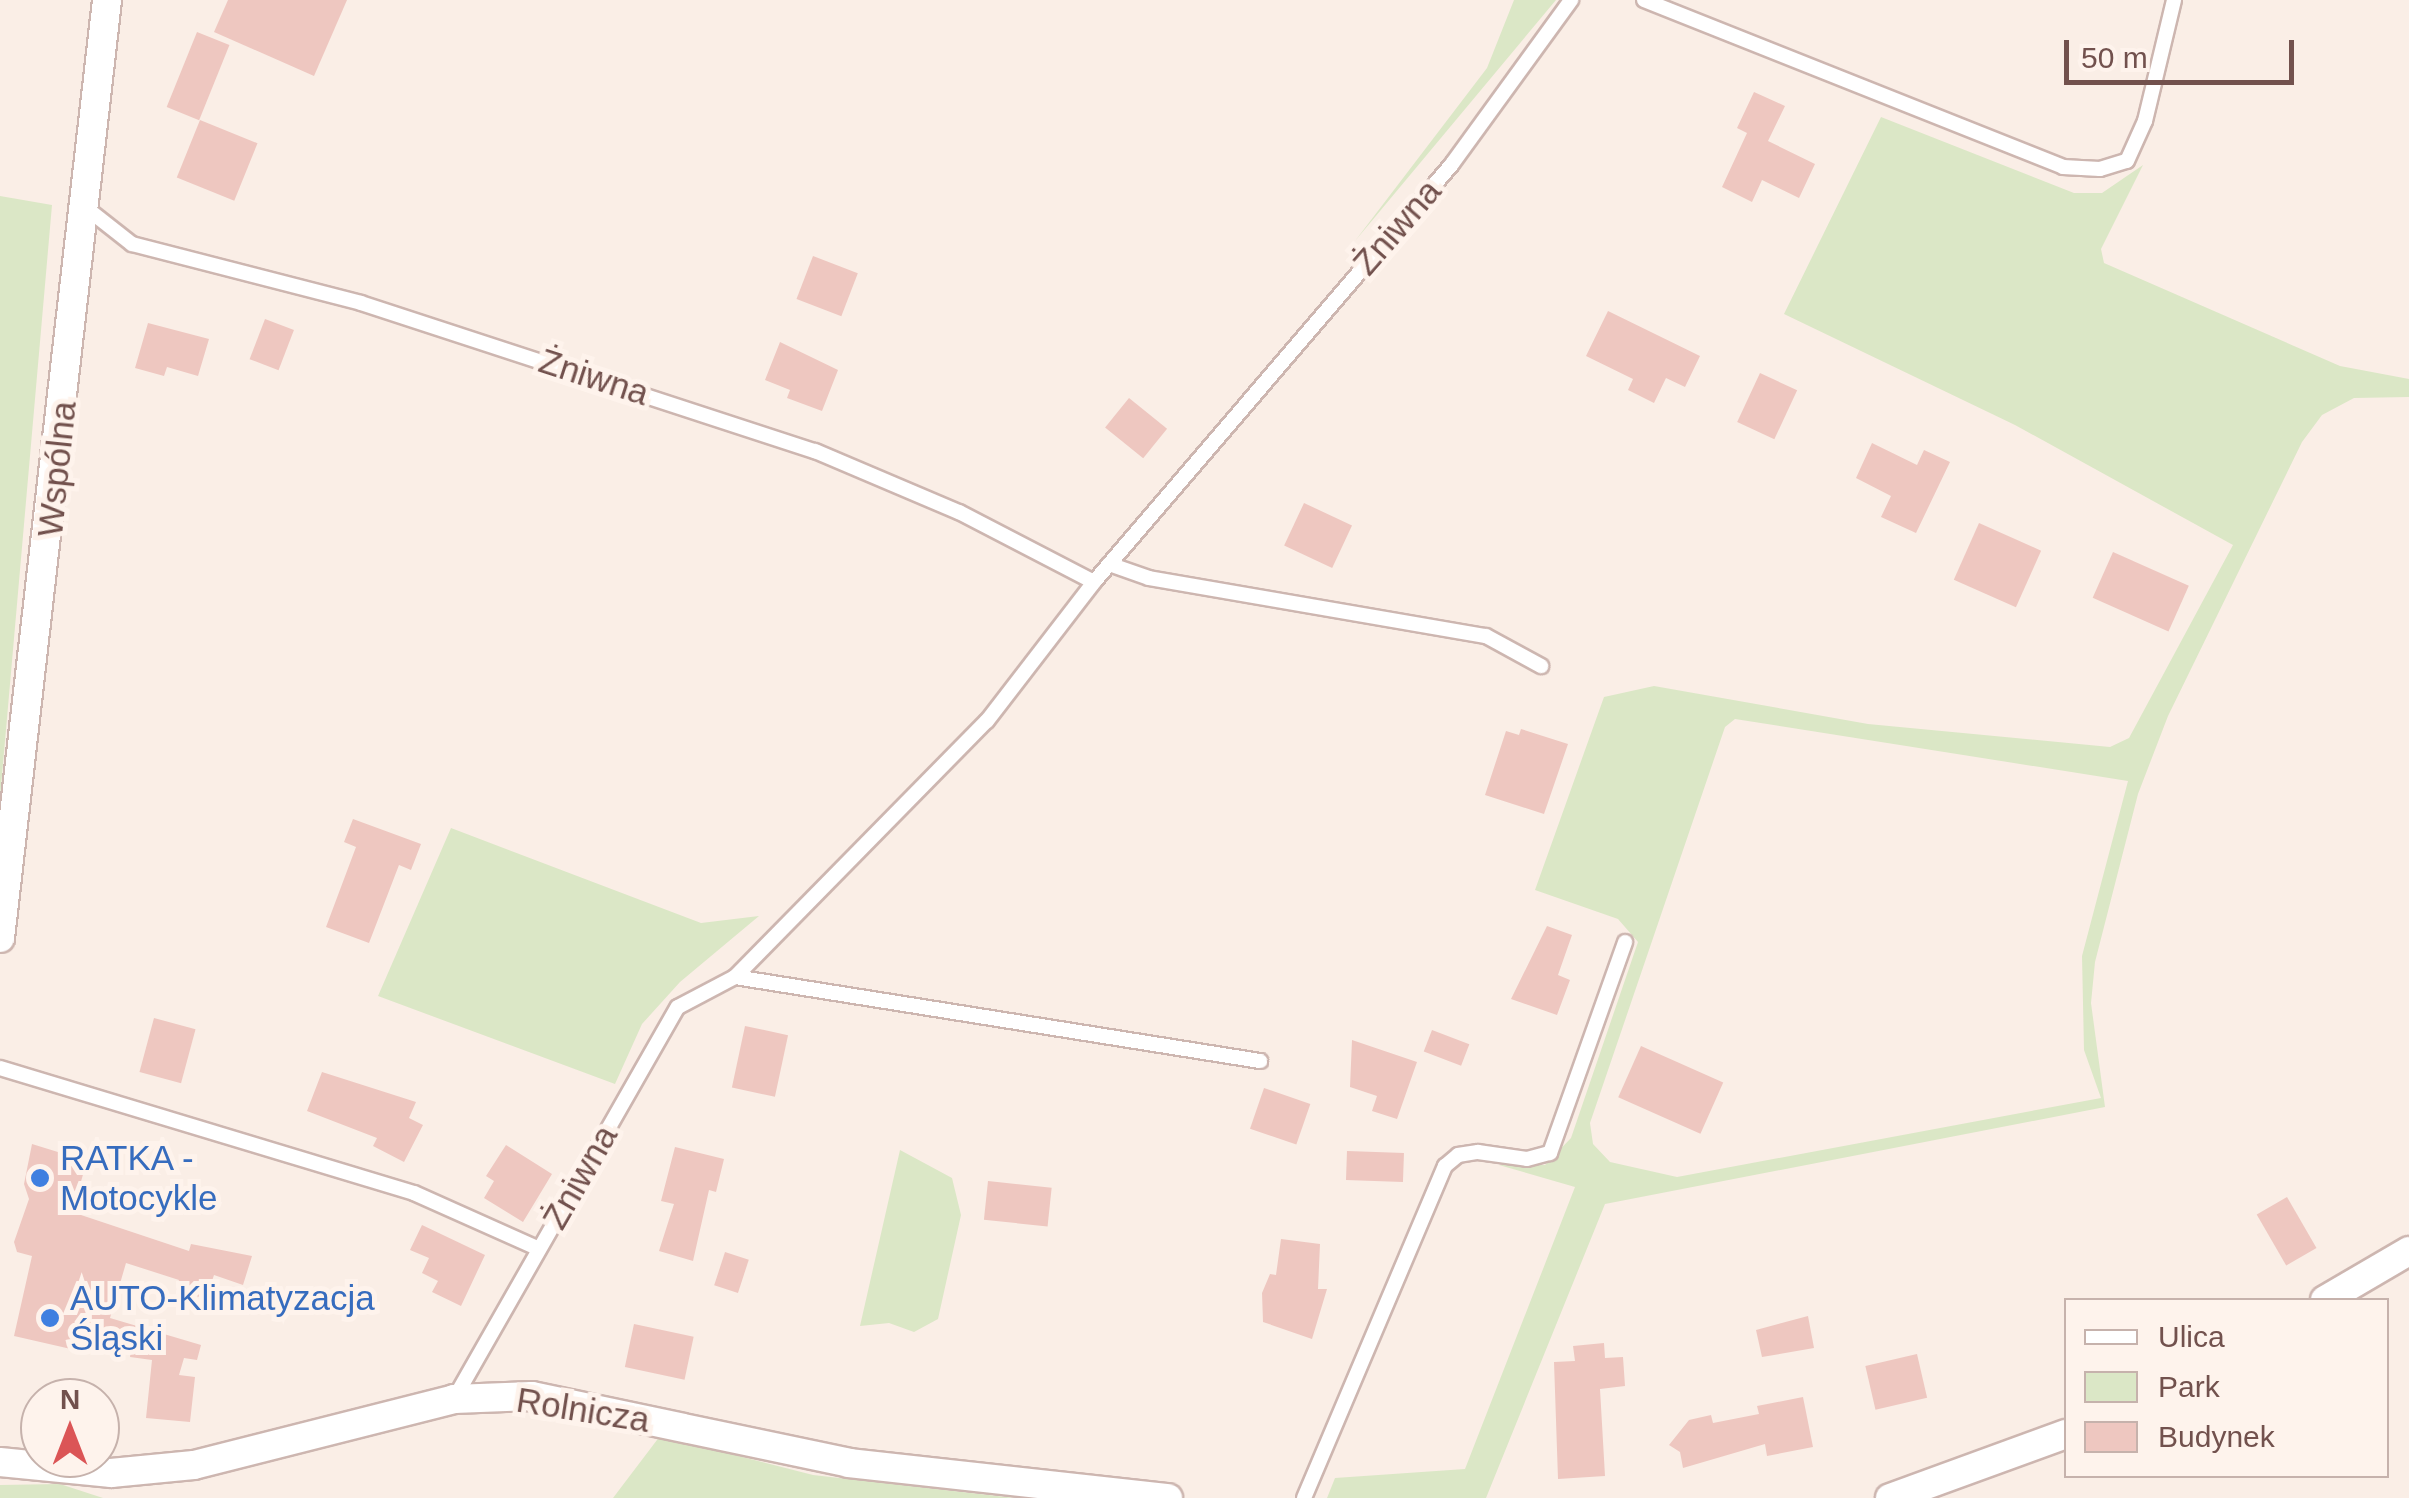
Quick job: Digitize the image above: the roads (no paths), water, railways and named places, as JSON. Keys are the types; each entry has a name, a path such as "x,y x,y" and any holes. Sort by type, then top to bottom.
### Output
{"street":[{"name":"Wspólna","path":"0,938 107,0"},
{"path":"2328,1298 2409,1251"},
{"name":"Rolnicza","path":"0,1462 112,1472 194,1465 454,1399 532,1396 848,1463 1168,1498"},
{"path":"1890,1498 2064,1435"}],"lane":[{"name":"Żniwna","path":"454,1399 678,1006 735,978 987,721 1109,564 1452,164 1571,0"},
{"path":"1644,0 2064,167 2100,170 2127,161 2145,121 2174,0"},
{"name":"Żniwna","path":"85,207 132,244 361,302 815,451 959,512 1094,582"},
{"path":"1109,564 1149,578 1486,636 1541,666"},
{"path":"1304,1498 1445,1166 1458,1154 1527,1159 1550,1153 1625,942"},
{"path":"735,978 1260,1061"},
{"path":"0,1068 414,1194 539,1249"}],"place":[{"name":"RATKA - Motocykle","path":"40,1178"},
{"name":"AUTO-Klimatyzacja Śląski","path":"50,1318"}]}
